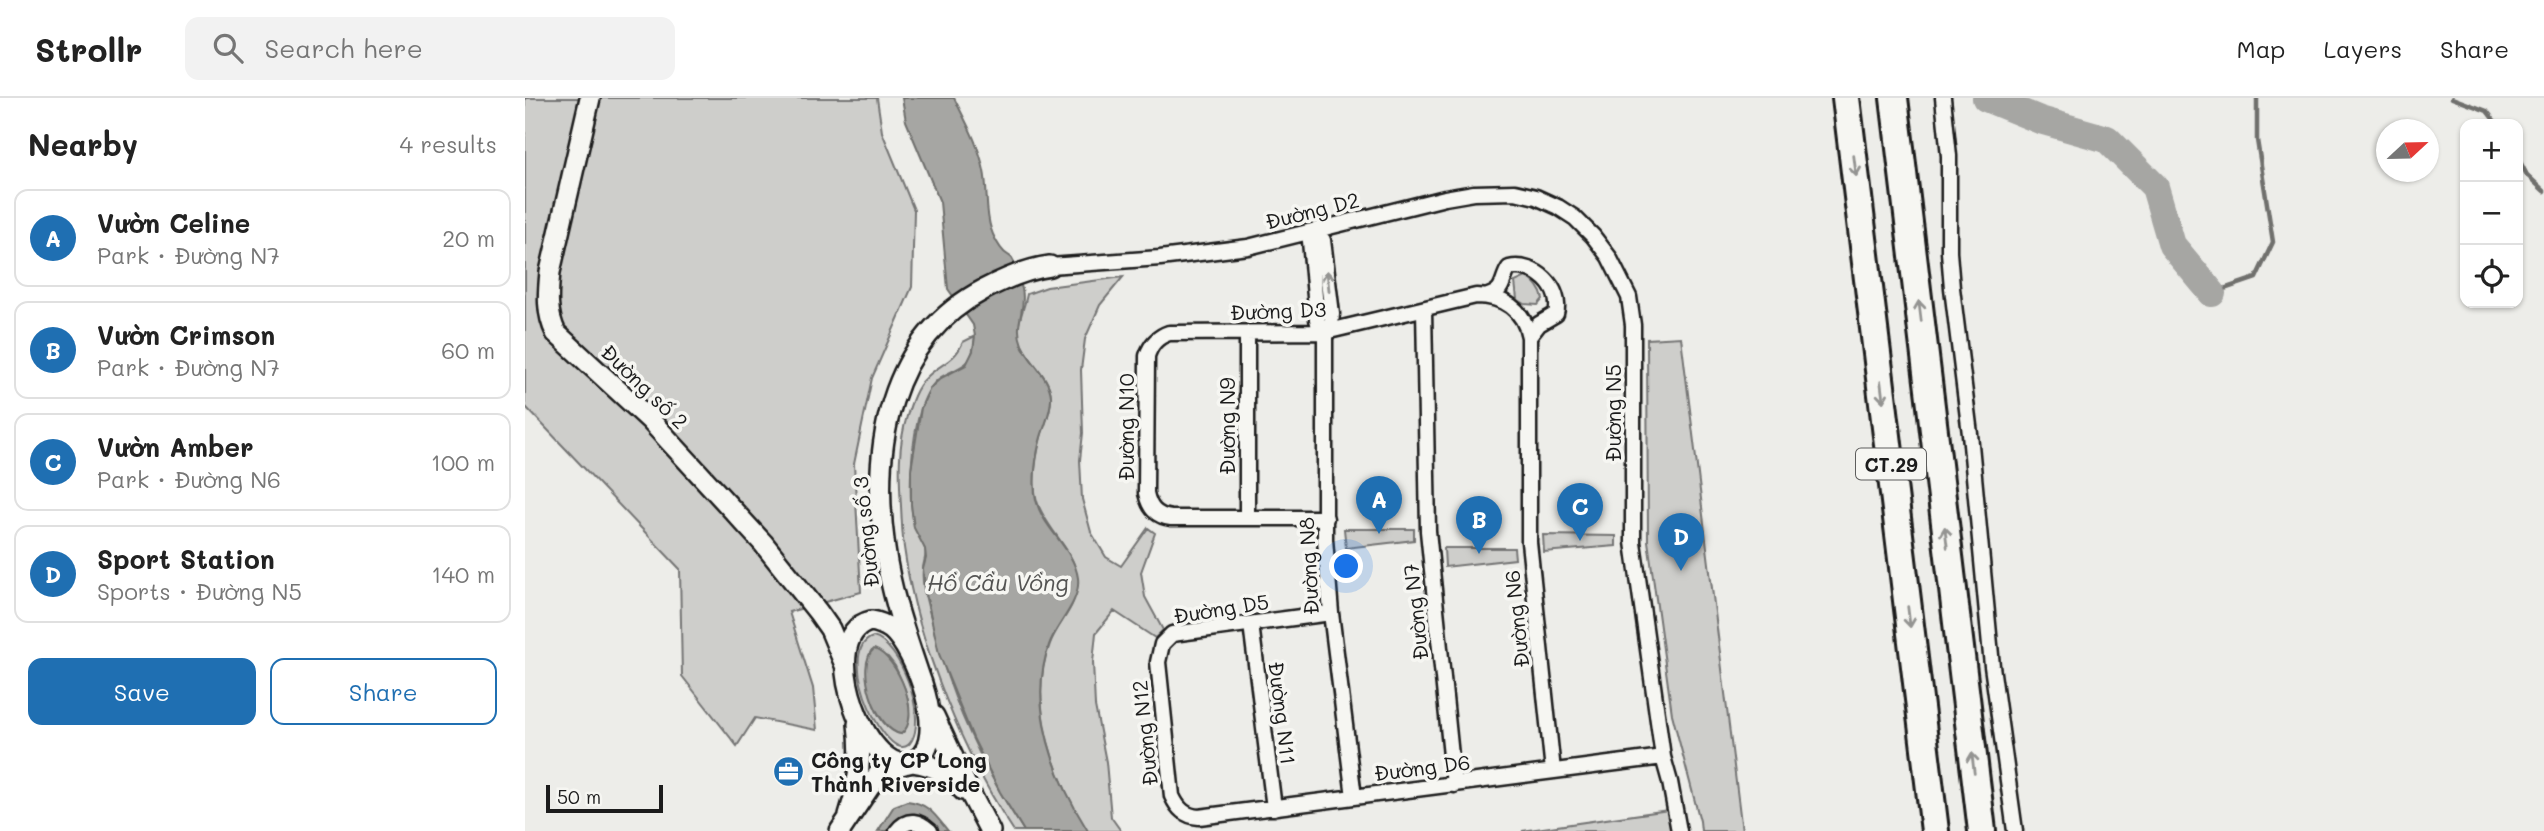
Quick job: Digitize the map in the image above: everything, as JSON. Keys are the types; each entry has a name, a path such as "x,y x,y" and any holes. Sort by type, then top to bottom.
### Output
{"highway":[{"name":"CT.29","path":"1846,98 1935,831"},
{"name":"CT.29","path":"1894,98 1982,831"}],"street":[{"name":"Đường số 2","path":"590,98 550,272 550,320 556,333 650,420 763,543 818,612 830,629 845,665 857,713"},
{"path":"1943,98 1949,156 1949,252 1952,288 1970,434 1992,666 2015,831"},
{"name":"Đường D2","path":"1050,266 1196,255 1248,247 1453,196 1495,192 1515,192 1536,197 1575,218"},
{"name":"Đường N5","path":"1575,218 1609,257 1629,297 1633,314 1633,542 1663,757 1679,831"},
{"name":"Đường N8","path":"1314,232 1323,240 1332,314 1331,326 1325,332 1326,518 1331,613 1354,797"},
{"name":"Đường số 3","path":"990,830 949,750 923,686 893,594 885,550 881,452 889,415 917,348 949,311 965,299 1008,278 1050,266"},
{"path":"1488,296 1502,288 1504,275 1509,268 1528,267 1547,282 1555,292 1559,304 1556,314 1539,324 1529,337"},
{"name":"Đường D3","path":"1154,343 1160,336 1169,333 1325,332 1462,298 1488,296"},
{"name":"Đường N6","path":"1488,296 1506,302 1520,313 1529,337 1529,542 1553,771"},
{"name":"Đường N7","path":"1424,309 1428,531 1454,785"},
{"name":"Đường N9","path":"1247,333 1247,518"},
{"name":"Đường N10","path":"1154,343 1147,356 1148,502 1153,511 1162,517 1247,518"},
{"path":"1247,518 1326,518"},
{"path":"845,665 849,636 854,628 877,613 883,600 886,581 885,550"},
{"name":"Đường D5","path":"1162,644 1172,634 1331,613"},
{"path":"844,823 877,776 885,769 909,763 922,756 930,736 923,686 907,650 891,630 881,623 865,622"},
{"name":"Đường N11","path":"1251,625 1273,808"},
{"name":"Đường N12","path":"1162,644 1158,662 1173,796 1177,807 1186,814"},
{"path":"857,713 872,743 883,756 893,762 933,766 954,780 990,830"},
{"path":"844,823 855,796 860,765 857,713"},
{"name":"Đường D6","path":"1186,814 1199,817 1663,757"},
{"path":"897,831 909,821 921,823 930,831"}],"shaded area":[{"path":"525,98 877,98 882,132 914,210 912,287 872,378 854,464 861,592 789,612 813,688 817,730 755,718 737,746 682,676 680,569 525,406"},
{"path":"1123,277 1100,305 1085,339 1081,370 1082,499 1091,532 1106,557 1121,566 1148,528 1155,533 1141,572 1145,597 1163,630 1155,638 1114,611 1096,633 1093,662 1095,706 1106,762 1111,817 1121,831 1087,831 1055,765 1043,716 1043,667 1052,638 1073,602 1075,574 1073,563 1040,510 1035,493 1035,467 1050,410 1051,396 1045,379 1019,339 1018,330 1027,294 1047,287"},
{"path":"1526,277 1535,283 1541,292 1543,299 1538,305 1525,304 1517,299 1515,282"},
{"path":"975,336 972,354 966,364 937,380 923,404 913,450 912,511 925,552 925,596 948,677 981,757 1024,831 1014,831 961,734 920,624 903,542 900,460 910,406 922,382 951,359 963,342"},
{"path":"1681,337 1742,831 1701,831 1672,714 1648,541 1647,339"},
{"path":"1344,529 1414,529 1414,540 1346,548"},
{"path":"1543,535 1616,536 1616,546 1544,552"},
{"path":"1444,548 1514,548 1515,559 1445,567"},
{"path":"873,637 883,642 893,653 908,682 916,714 915,729 912,740 903,747 892,742 869,708 859,664 862,647","holes":["871,651 888,657 905,689 909,706 901,734 883,722 869,686 867,673"]},
{"path":"1676,809 1679,831 1522,831"}],"water":[{"name":"Hồ Cầu Vồng","path":"902,98 954,98 982,161 992,232 1002,250 1012,258 1018,273 1023,297 1019,323 1022,345 1050,389 1050,406 1036,460 1035,493 1045,520 1071,557 1078,587 1072,604 1049,645 1041,693 1043,718 1055,765 1088,831 1024,831 1000,792 973,738 939,654 926,594 923,569 925,549 914,528 911,470 921,408 930,388 941,378 966,365 973,351 975,336 973,325 948,289 940,202 906,121"},
{"path":"874,649 891,663 905,688 909,715 907,726 901,734 883,721 871,696 866,668 868,657"},
{"path":"907,801 926,807 948,831 878,831 894,806"}],"waterway":[{"path":"1986,98 2040,120 2107,139 2155,187 2172,245 2212,293"},
{"path":"2212,293 2256,278 2273,242 2257,140 2257,98"},
{"path":"2452,98 2487,111 2493,119"},
{"path":"2523,167 2544,191"}],"place":[{"name":"Vườn Celine","path":"1379,534"},
{"name":"Vườn Amber","path":"1580,541"},
{"name":"Vườn Crimson","path":"1479,554"},
{"name":"Sport Station","path":"1681,571"},
{"name":"Công ty CP Long Thành Riverside","path":"788,771"}]}
